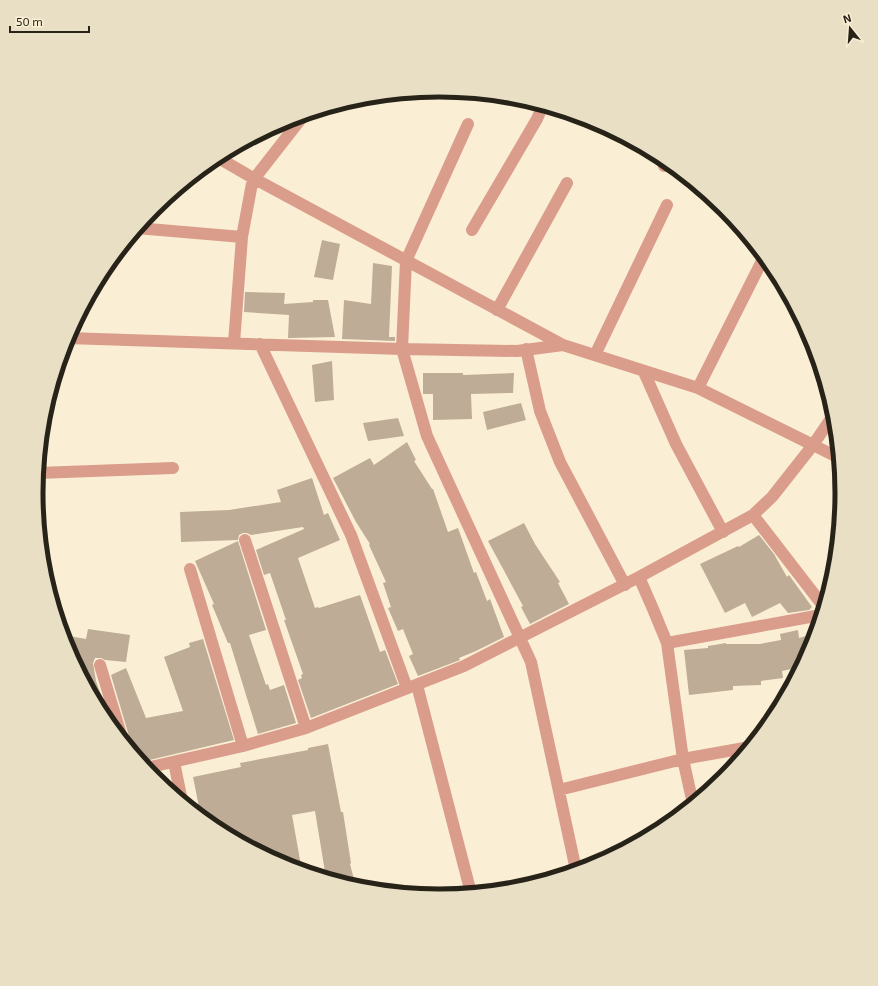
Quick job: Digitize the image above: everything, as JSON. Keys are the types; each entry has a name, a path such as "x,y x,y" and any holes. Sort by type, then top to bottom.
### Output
{"street":[{"path":"472,230 537,120 541,110"},
{"path":"234,343 242,237 253,179 297,123"},
{"path":"468,124 406,261 402,349 426,436 531,662 575,865"},
{"path":"224,161 253,179 563,345 698,388 833,455"},
{"path":"498,310 567,183"},
{"path":"595,355 667,205"},
{"path":"144,229 242,237"},
{"path":"698,388 761,263"},
{"path":"74,338 402,349 517,350 563,345"},
{"path":"260,344 351,535 412,686 469,888"},
{"path":"526,349 540,411 560,462 625,585"},
{"path":"644,372 676,444 723,532"},
{"path":"153,767 243,746 306,728 464,666 625,585 753,515 772,497 813,445 828,422"},
{"path":"44,473 173,468"},
{"path":"753,515 820,602"},
{"path":"245,540 306,728"},
{"path":"190,569 243,746"},
{"path":"639,577 654,609 667,643 683,759 691,798"},
{"path":"667,643 815,616"},
{"path":"100,665 118,724"},
{"path":"559,790 683,759 741,749"},
{"path":"174,762 180,793"}],"building":[{"path":"322,240 340,244 333,280 314,277"},
{"path":"373,263 392,266 389,337 395,337 395,341 342,339 344,300 371,304"},
{"path":"245,292 285,293 284,304 313,302 313,300 328,300 335,337 288,338 289,315 244,312"},
{"path":"332,361 334,400 315,402 312,365"},
{"path":"423,373 463,373 463,375 514,373 513,393 471,394 472,419 433,420 433,394 423,394"},
{"path":"521,403 526,420 487,430 483,412"},
{"path":"398,418 404,436 368,441 363,423"},
{"path":"407,442 416,460 414,461 433,489 448,532 458,528 474,573 476,572 487,601 490,599 504,637 459,658 460,660 418,676 409,656 413,654 403,629 398,631 388,608 391,607 383,583 386,582 369,545 370,544 356,522 333,478 370,458 374,465"},
{"path":"312,478 324,515 328,513 340,540 298,558 315,608 360,595 380,652 385,650 398,684 311,718 298,680 302,678 301,675 303,674 284,620 286,620 270,573 264,575 256,550 304,529 303,527 251,535 243,533 239,535 238,540 181,542 180,512 229,510 281,502 277,490"},
{"path":"524,523 535,544 560,582 558,583 569,604 530,624 521,607 523,606 488,541"},
{"path":"759,535 774,554 787,577 789,575 812,607 809,610 788,613 780,603 752,617 745,603 725,613 700,564 738,546 739,547"},
{"path":"238,541 266,630 249,635 266,685 268,684 270,690 284,685 296,723 258,734 230,643 228,643 212,605 214,604 195,561"},
{"path":"88,629 130,635 126,662 95,658 93,663 101,699 84,668 70,636 86,639"},
{"path":"798,630 799,638 809,635 794,669 782,671 783,678 761,681 761,685 733,686 733,690 689,695 684,650 708,648 708,646 726,643 760,644 781,640 780,634"},
{"path":"203,639 234,740 147,761 129,739 111,675 126,668 146,718 183,711 164,657 190,647 189,643"},
{"path":"328,744 341,812 343,812 350,864 354,879 325,872 315,811 292,815 301,864 287,859 241,836 199,808 193,777 241,767 240,763 308,750 308,748"}]}
